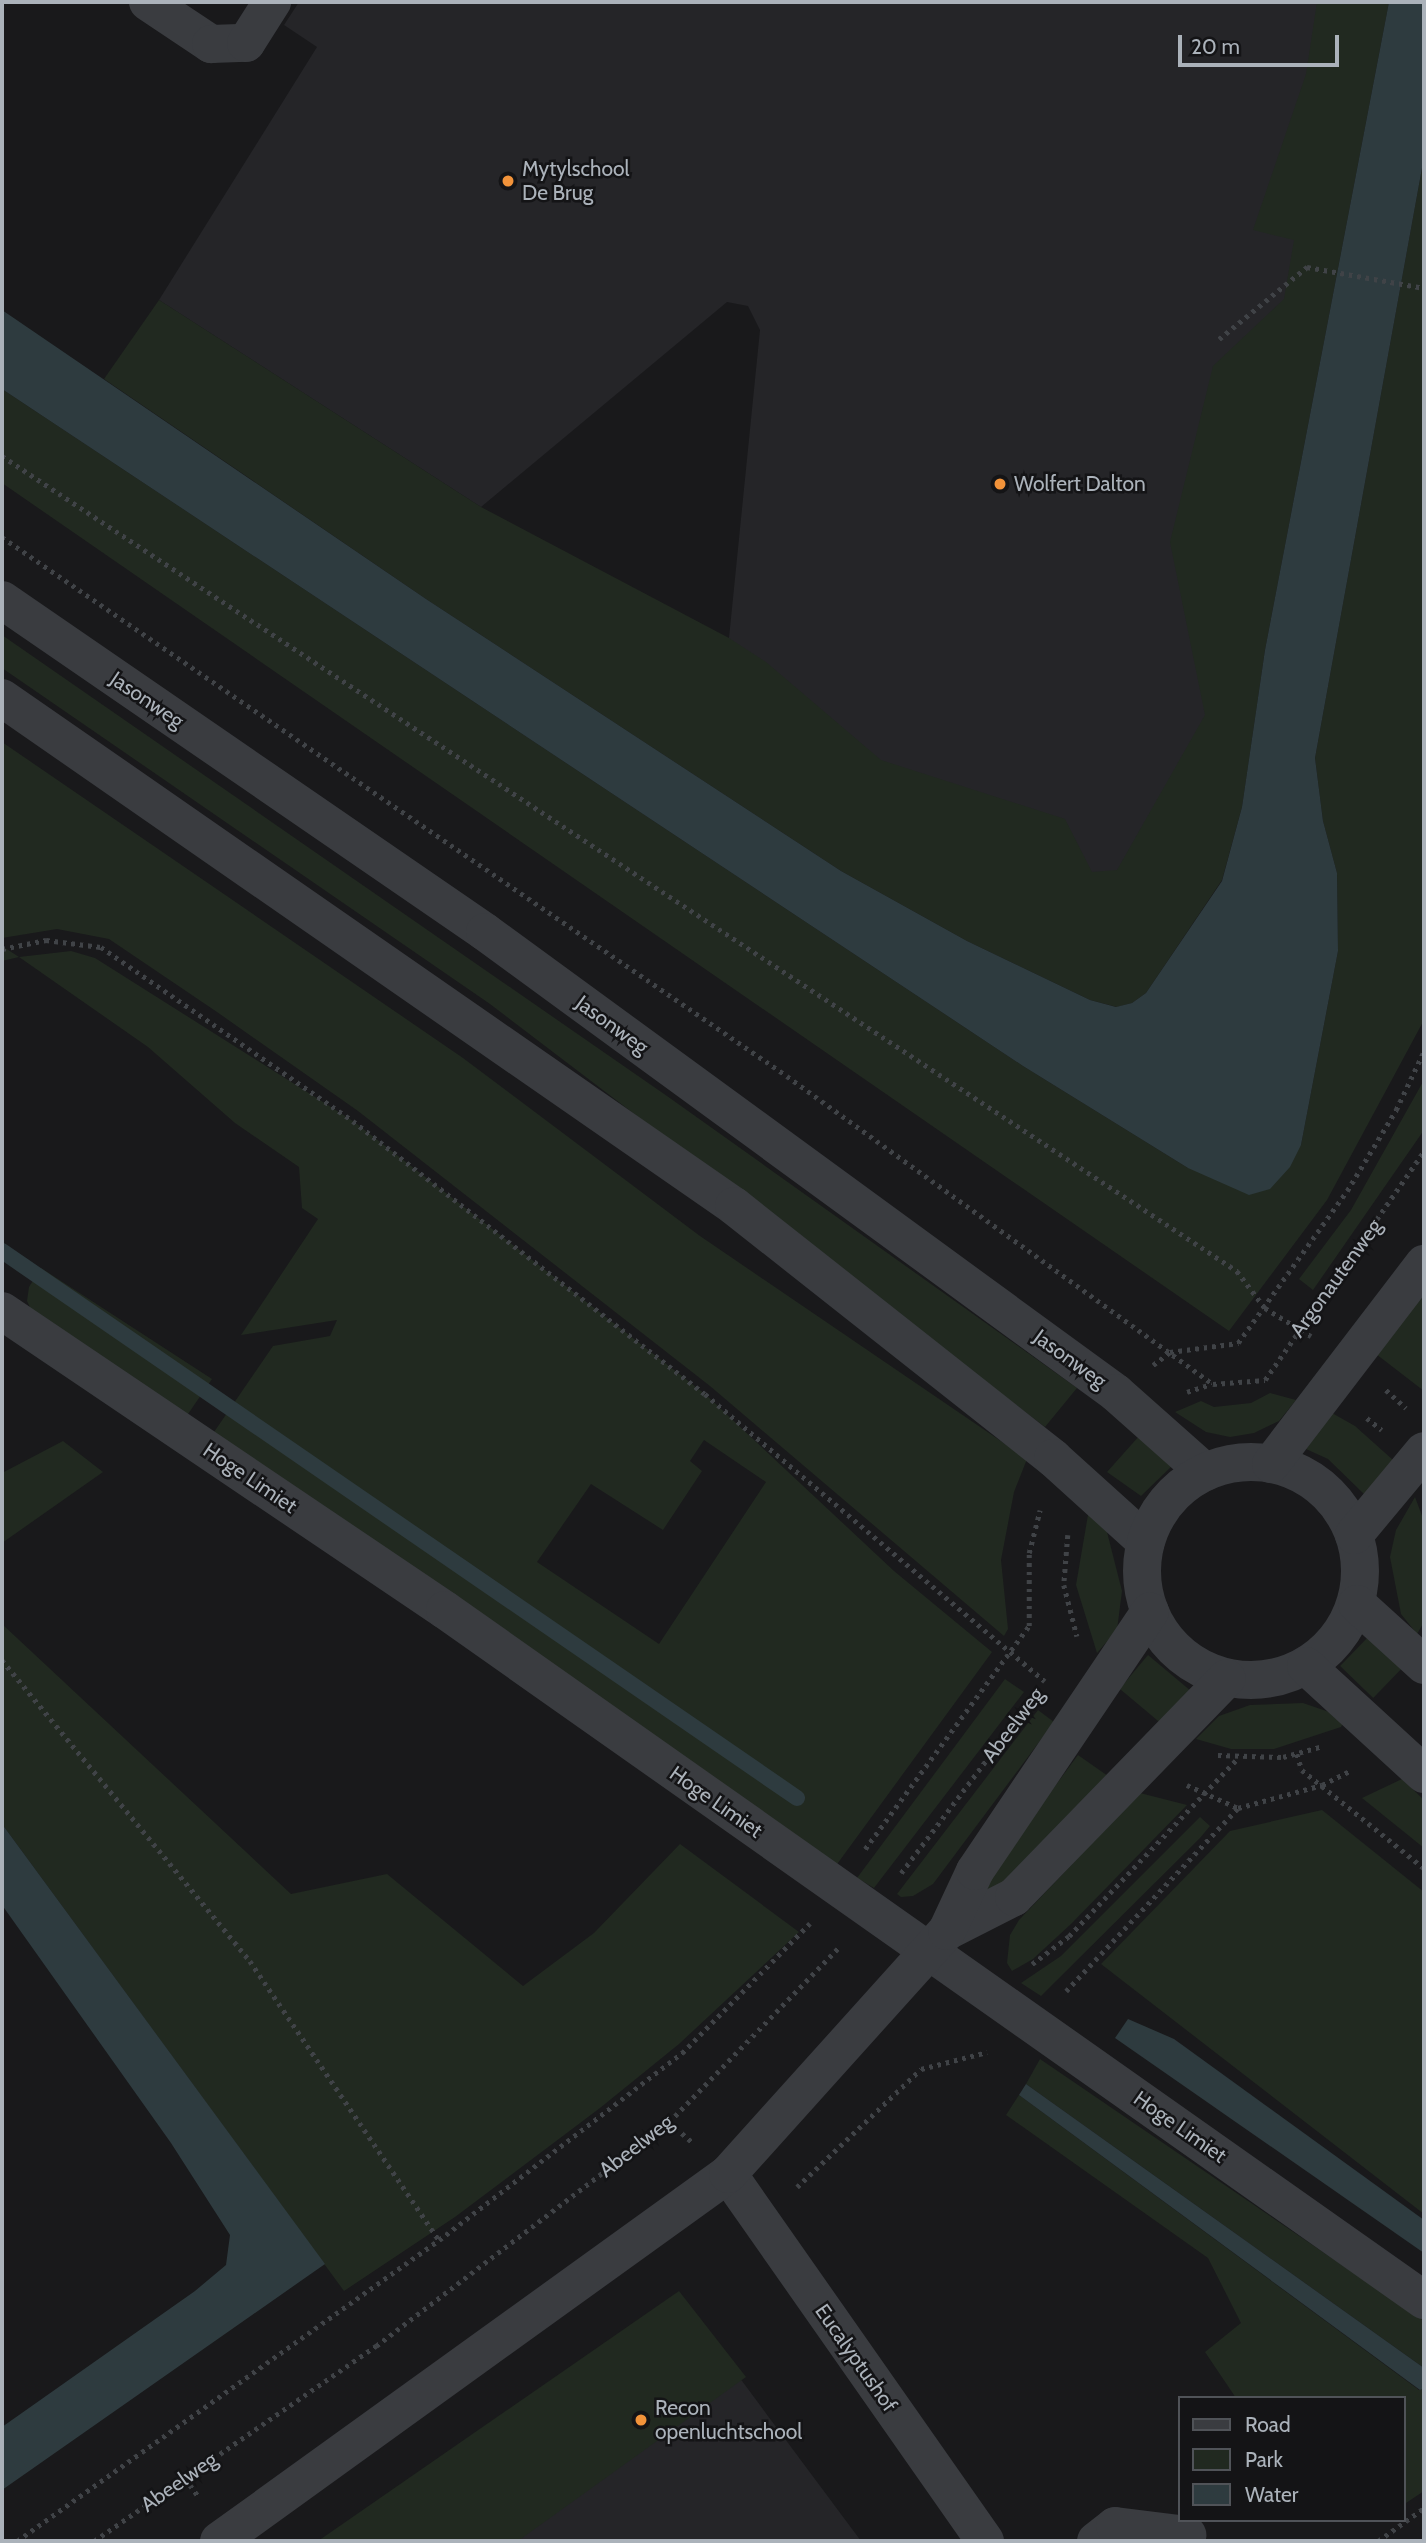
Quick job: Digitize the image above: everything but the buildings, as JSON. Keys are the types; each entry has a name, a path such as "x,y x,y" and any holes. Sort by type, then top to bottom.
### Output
{"street":[{"path":"148,2 211,44 246,43 272,2"},
{"name":"Jasonweg","path":"2,600 496,940 1116,1393 1205,1472"},
{"path":"2,698 734,1206 1053,1458 1146,1542"},
{"path":"1271,1464 1424,1264"},
{"name":"Hoge Limiet","path":"2,1311 445,1610 870,1913 937,1942 1035,2024 1424,2300"},
{"path":"1354,1535 1424,1451"},
{"path":"1238,1463 1271,1464 1299,1473 1322,1489 1342,1510 1354,1535 1360,1569 1357,1604 1337,1640 1306,1666 1268,1679 1227,1678 1180,1654 1150,1612 1142,1577 1146,1542 1168,1500 1205,1472 1238,1463"},
{"path":"1357,1604 1424,1665"},
{"path":"225,2539 728,2174 937,1942 975,1871 1150,1612"},
{"path":"1306,1666 1424,1774"},
{"path":"937,1942 1014,1897 1227,1678"},
{"name":"Eucalyptushof","path":"728,2174 985,2541"},
{"path":"1096,2541 1115,2526 1187,2535"}],"path":[{"path":"1219,339 1307,267 1424,288"},
{"path":"2,456 1237,1271 1265,1308"},
{"name":"Argonautenweg","path":"2,537 787,1076 1213,1384 1236,1385 1265,1380 1424,1151"},
{"path":"2,949 46,940 101,947 353,1121 705,1394 1009,1653"},
{"path":"2,1660 250,1961 439,2240"},
{"name":"Abeelweg","path":"1037,1692 1052,1672"},
{"name":"Abeelweg","path":"94,2541 376,2346 669,2122 870,1913 1006,1734"},
{"path":"757,2217 810,2177 921,2069 1015,2044 1238,1808 1321,1785 1397,1747"},
{"path":"1297,1754 1302,1770 1424,1868"},
{"path":"18,2541 439,2240 682,2053 800,1935 837,1888"},
{"path":"1405,2522 1424,2508"},
{"path":"1378,2541 1404,2522"}],"shaded area":[{"name":"Wolfert Dalton","path":"299,2 1342,2 1212,733 1114,945 712,719 729,638 760,330 748,306 727,302 481,507 159,300 317,47 284,25"},
{"name":"Recon openluchtschool","path":"681,2299 861,2541 342,2541"}],"green space":[{"path":"1317,2 1389,2 1265,650 1242,807 1222,880 1146,993 1132,1003 1117,1007 1090,1000 967,941 841,871 426,599 104,379 159,300 481,507 729,638 766,662 881,760 1065,819 1092,872 1117,870 1205,715 1170,542 1213,366 1284,299 1294,240 1253,230 1306,74"},
{"path":"1424,157 1424,1020 1327,1200 1229,1331 2,483 2,389 1023,1066 1188,1168 1301,1145 1338,951 1337,873 1323,821 1315,758"},
{"path":"2,635 667,1096 1077,1388 1045,1427 490,1004 2,668"},
{"path":"2,742 463,1058 700,1236 1027,1459 1014,1492 1001,1560 1008,1629 1004,1636 710,1386 358,1111 217,1012 109,939 57,929 2,938"},
{"path":"2,946 19,957 2,961"},
{"path":"71,951 95,958 353,1121 705,1394 894,1571 992,1652 835,1867 212,1435 273,1346 330,1336 337,1320 241,1335 318,1219 302,1208 299,1167 235,1123 148,1047 19,957","holes":["704,1440 766,1482 659,1644 537,1562 591,1484 663,1530 702,1471 690,1461"]},
{"path":"1424,1080 1424,1130 1313,1290 1299,1279 1351,1210"},
{"path":"41,1268 212,1379 186,1417 33,1314 27,1301 29,1287"},
{"path":"1424,1291 1424,1391 1376,1354"},
{"path":"1270,1393 1296,1400 1279,1421 1254,1433 1230,1437 1206,1432 1175,1412 1201,1401 1214,1407 1251,1403"},
{"path":"1332,1413 1355,1426 1393,1460 1366,1496 1328,1459 1306,1449"},
{"path":"1140,1435 1175,1463 1141,1496 1107,1472"},
{"path":"63,1441 103,1472 2,1543 2,1473"},
{"path":"1415,1497 1424,1521 1424,1622 1417,1634 1401,1614 1390,1557 1396,1530"},
{"path":"1089,1509 1107,1532 1122,1591 1117,1630 1097,1653 1076,1585"},
{"path":"2,1624 291,1894 387,1874 523,1986 594,1933 680,1844 799,1932 679,2044 600,2108 455,2217 344,2291 2,1824"},
{"path":"1370,1635 1403,1667 1373,1698 1340,1666"},
{"path":"1148,1655 1191,1691 1163,1725 1120,1689"},
{"path":"1005,1679 1024,1692 874,1888 857,1878"},
{"path":"1303,1703 1332,1713 1344,1721 1341,1727 1274,1749 1231,1749 1196,1739 1219,1716 1250,1705"},
{"path":"1038,1710 1054,1722 933,1884 913,1896 901,1897 897,1894"},
{"path":"1078,1755 1108,1776 982,1907 970,1901"},
{"path":"1402,1779 1424,1800 1424,1848 1362,1798"},
{"path":"1140,1793 1187,1805 1071,1924 1033,1959 1012,1971 1007,1963 1010,1935 1019,1920"},
{"path":"1322,1810 1424,1892 1424,2214 1101,1964 1230,1831"},
{"path":"1200,1817 1210,1826 1200,1838 1041,1996 1021,1983 1061,1956"},
{"path":"1040,2059 1424,2321 1424,2368 1026,2084"},
{"path":"1019,2095 1419,2390 1424,2388 1424,2491 1405,2504 1405,2396 1235,2396 1205,2352 1241,2323 1208,2258 1006,2115"},
{"path":"679,2291 746,2377 518,2541 318,2541"}],"water":[{"path":"1389,2 1424,2 1424,157 1315,758 1323,821 1337,873 1338,951 1301,1145 1290,1167 1270,1189 1249,1195 1188,1168 1023,1066 2,389 2,310 426,599 841,871 967,941 1090,1000 1116,1007 1132,1003 1146,993 1222,881 1242,807 1265,650"},
{"path":"2,1824 325,2264 2,2490 2,2427 195,2291 226,2265 230,2235 171,2143 2,1905"},
{"path":"1128,2019 1174,2039 1424,2220 1424,2253 1115,2038"},
{"path":"1026,2084 1424,2368 1424,2388 1420,2390 1019,2095"}],"waterway":[{"path":"2,1251 797,1798"}],"place":[{"name":"Mytylschool De Brug","path":"508,181"},
{"name":"Wolfert Dalton","path":"1000,484"},
{"name":"Recon openluchtschool","path":"641,2420"}]}
